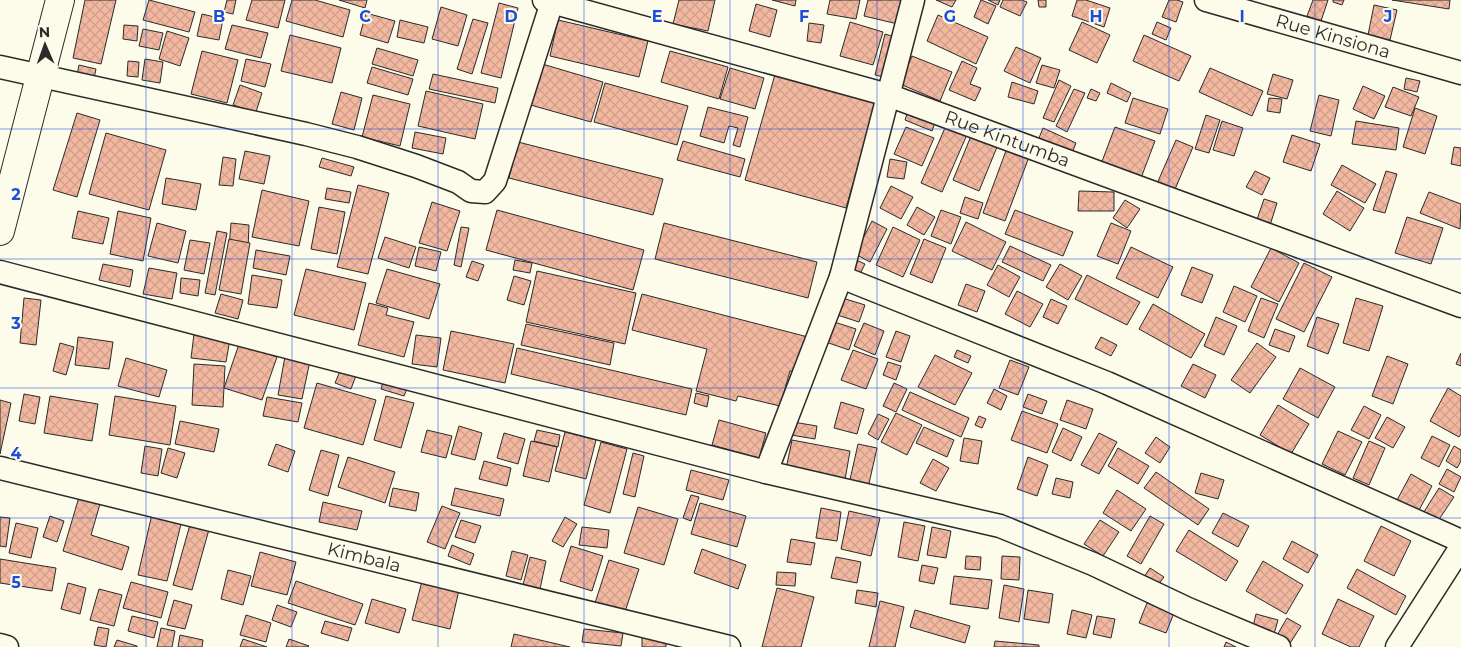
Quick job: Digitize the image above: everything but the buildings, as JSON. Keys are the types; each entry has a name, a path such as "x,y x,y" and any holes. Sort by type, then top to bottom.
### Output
{"highway":[{"path":"0,231 60,0"}],"street":[{"path":"766,472 841,277 913,0"},
{"name":"Rue Kinsiona","path":"1206,0 1461,73"},
{"path":"0,67 297,132 356,147 458,182 471,191 485,192 495,182 548,1"},
{"name":"Rue Kintumba","path":"548,1 888,95 1461,306"},
{"path":"0,272 766,472 1000,526 1093,564 1188,609 1279,647"},
{"path":"841,277 1116,387 1461,541"},
{"name":"Kimbala","path":"0,468 729,647"},
{"path":"1397,647 1461,547"},
{"path":"0,645 7,647"}]}
